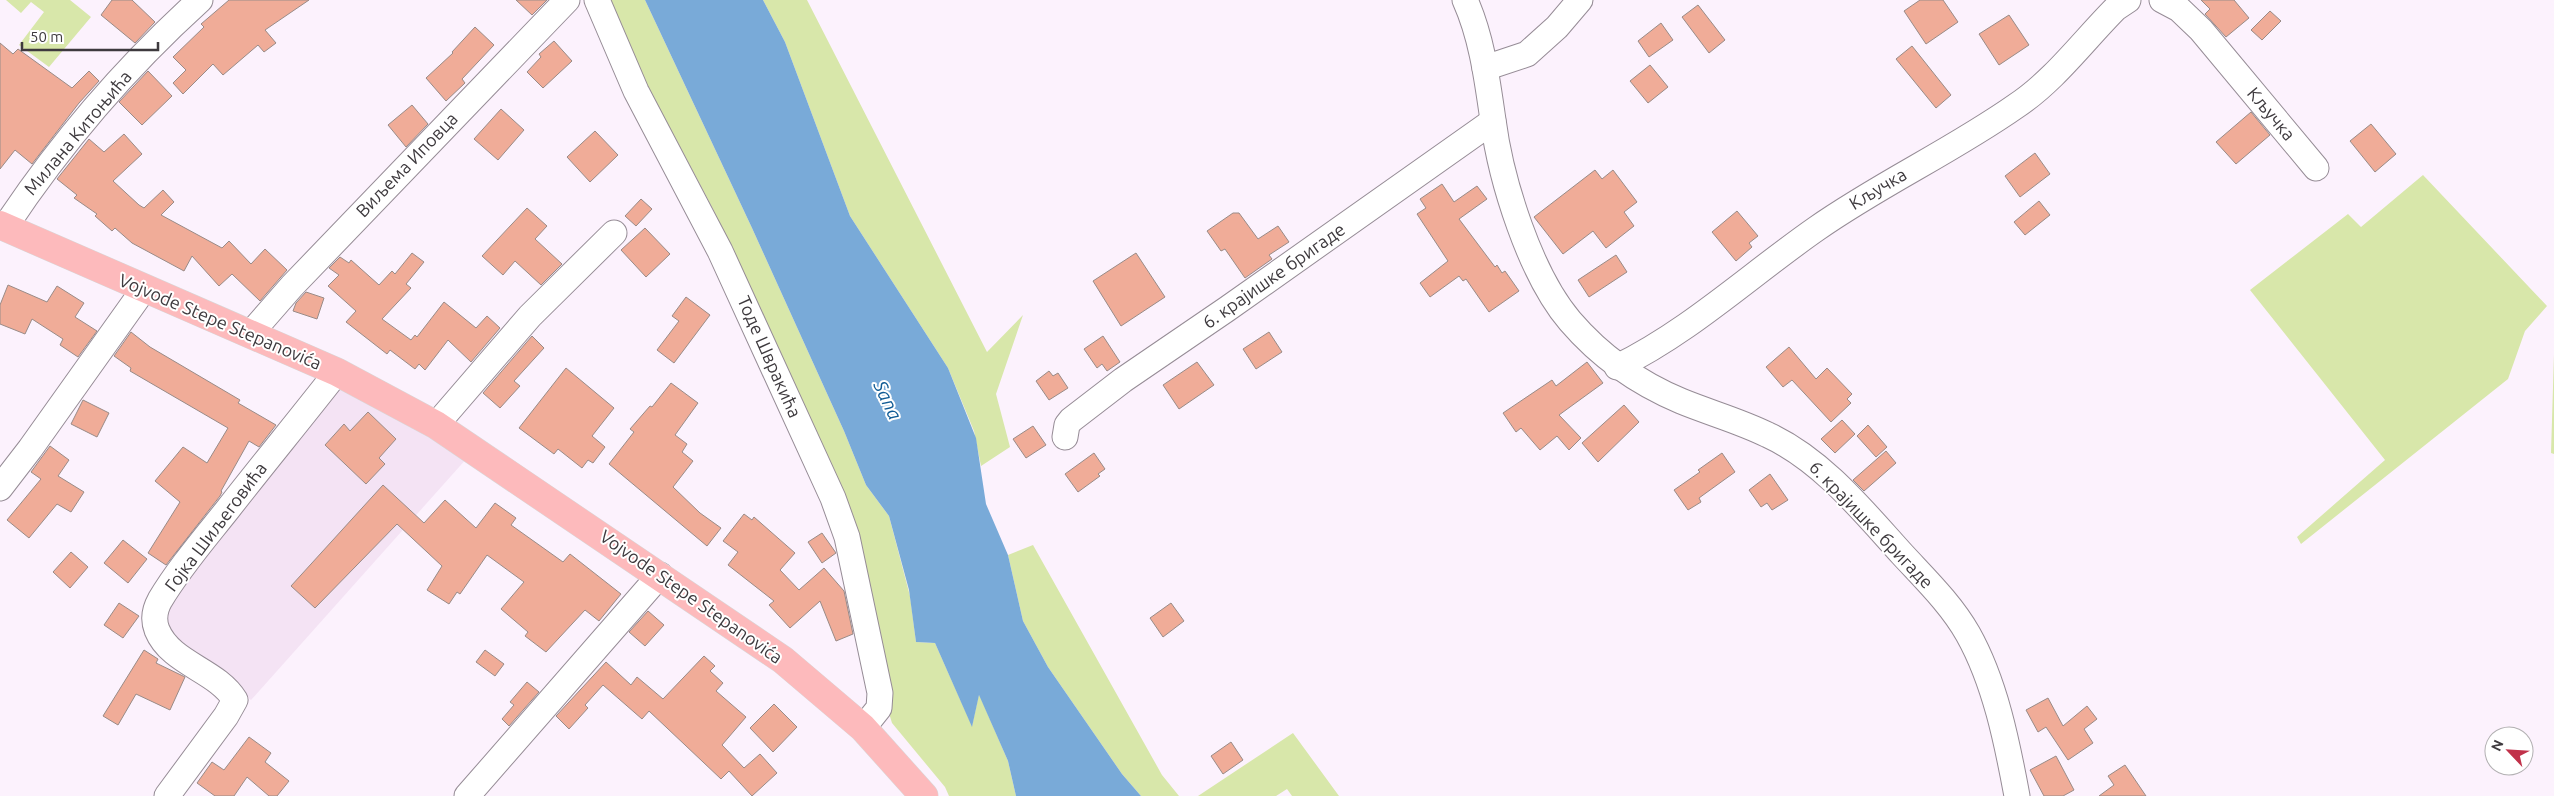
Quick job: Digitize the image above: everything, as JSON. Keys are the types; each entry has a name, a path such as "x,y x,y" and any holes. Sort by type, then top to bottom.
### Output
{"main road":[{"name":"Vojvode Stepe Stepanovića","path":"2,226 337,372 436,425 783,660 863,728 924,796"}],"street":[{"name":"Милана Китоњића","path":"2,226 58,152 109,93 168,30 200,0"},
{"name":"Виљема Иповца","path":"251,333 292,286 394,178 567,0"},
{"name":"Тоде Швракића","path":"597,0 636,91 720,251 748,310 836,506 847,537 880,693 879,708 863,728"},
{"name":"6. крајишке бригаде","path":"1465,0 1475,23 1493,121 1509,190 1537,269 1569,320 1617,367 1678,400 1768,435 1790,446 1834,483 1870,519 1932,587 1967,634 1988,678 2017,796"},
{"path":"1484,68 1527,54 1558,27 1580,0"},
{"name":"Кључка","path":"1617,367 1654,347 1816,229 1868,194 2017,106 2041,86 2116,8 2128,0"},
{"name":"Кључка","path":"2162,0 2179,9 2202,30 2316,168"},
{"name":"6. крајишке бригаде","path":"1065,437 1070,420 1123,380 1220,315 1493,121"},
{"path":"436,425 530,316 614,234"},
{"path":"0,488 144,289"},
{"name":"Гојка Шиљеговића","path":"167,796 226,716 235,700 223,686 176,653 165,642 157,629 155,616 159,602 187,560 337,372"},
{"path":"468,796 660,575"}],"shaded area":[{"path":"339,383 468,457 251,700 170,643 161,609"}],"green space":[{"path":"6,0 70,0 91,17 49,67 19,45 44,12 31,2 21,13"},
{"path":"607,0 645,0 752,228 844,431 866,485 889,516 910,596 916,642 935,643 972,726 979,694 1008,761 1016,796 949,796 945,787 892,723 780,358 713,209 627,47"},
{"path":"763,0 807,0 987,352 1023,315 996,394 1010,447 981,466 974,431 948,368 850,216 785,42"},
{"path":"2423,175 2547,306 2525,331 2508,379 2301,544 2297,537 2385,460 2250,290 2348,214 2361,227"},
{"path":"2554,354 2554,454 2551,453"},
{"path":"1033,545 1162,775 1179,796 1141,796 1122,774 1048,667 1023,621 1008,555"},
{"path":"1293,733 1339,796 1292,796 1287,789 1276,796 1198,796"}],"water":[{"name":"Sana","path":"645,0 763,0 785,42 850,216 948,368 976,438 986,504 1008,555 1023,621 1048,667 1122,774 1141,796 1016,796 1008,761 979,695 972,727 935,643 916,642 909,590 889,516 866,485 844,431 752,228"}],"building":[{"path":"112,0 132,0 155,22 135,43 101,15"},
{"path":"229,0 309,0 265,30 276,43 264,52 258,45 223,75 213,64 183,94 173,83 186,70 173,57 204,27 201,24"},
{"path":"516,0 547,0 532,15"},
{"path":"1920,0 1943,0 1958,22 1926,44 1904,11"},
{"path":"2201,0 2234,0 2249,18 2226,37 2205,14 2210,9"},
{"path":"1698,5 1725,40 1709,53 1682,17"},
{"path":"2270,11 2281,21 2262,40 2251,30"},
{"path":"2009,15 2029,45 1999,65 1979,34"},
{"path":"1661,23 1673,40 1649,57 1638,41"},
{"path":"475,27 494,45 462,79 465,83 446,101 426,78 453,53"},
{"path":"554,41 572,61 543,88 527,72 541,57 539,54"},
{"path":"0,43 13,54 18,49 72,88 89,71 99,81 79,103 32,164 15,150 0,169"},
{"path":"1912,46 1951,95 1936,108 1896,59"},
{"path":"1650,65 1668,87 1648,103 1630,81"},
{"path":"148,71 172,96 142,125 119,102"},
{"path":"412,105 428,124 406,147 388,125"},
{"path":"501,109 524,130 498,160 474,139"},
{"path":"2251,112 2270,135 2236,164 2216,142"},
{"path":"2371,124 2396,154 2375,172 2350,141"},
{"path":"595,131 618,155 590,182 567,157"},
{"path":"124,134 142,154 113,181 139,205 144,208 163,190 174,202 161,215 222,248 229,241 251,264 265,249 287,270 260,301 232,274 219,286 192,256 184,271 132,243 115,228 112,231 95,216 97,214 74,198 77,195 57,179 89,139 104,152"},
{"path":"2035,153 2050,174 2020,197 2005,176"},
{"path":"1595,170 1602,179 1613,170 1637,202 1624,212 1634,226 1606,248 1593,231 1563,254 1534,217"},
{"path":"1442,184 1454,202 1477,186 1487,199 1459,219 1495,267 1497,265 1502,273 1505,271 1519,291 1489,312 1466,279 1463,281 1459,276 1430,297 1420,283 1448,261 1417,214 1426,208 1420,199"},
{"path":"641,199 652,209 636,226 625,216"},
{"path":"2039,201 2050,215 2025,235 2014,222"},
{"path":"527,208 547,226 535,239 562,264 541,285 515,261 503,275 482,256"},
{"path":"1737,211 1758,236 1749,243 1752,247 1736,261 1712,232"},
{"path":"1233,213 1239,213 1258,239 1278,226 1289,242 1269,255 1272,259 1245,278 1225,249 1221,251 1207,231"},
{"path":"645,228 670,254 646,277 621,250"},
{"path":"412,253 424,262 406,284 411,288 382,319 411,340 415,335 417,337 444,302 476,328 487,316 500,328 471,362 448,340 425,370 419,364 415,369 390,350 387,354 346,322 356,311 328,286 339,275 329,268 340,257 349,263 351,260 379,285 392,271 395,274"},
{"path":"1136,253 1165,297 1121,326 1093,281"},
{"path":"1616,255 1627,272 1589,297 1578,280"},
{"path":"8,285 47,302 57,286 84,303 75,317 97,331 78,357 60,345 63,339 32,319 25,334 0,324 0,305"},
{"path":"306,292 324,298 317,319 293,311 296,303"},
{"path":"686,297 710,315 674,363 657,350 679,321 672,316"},
{"path":"131,332 150,347 240,400 238,403 276,425 259,447 249,441 220,496 166,565 148,553 180,502 155,481 183,447 207,463 228,428 130,371 131,368 114,356"},
{"path":"1269,332 1282,352 1256,369 1243,349"},
{"path":"532,336 544,348 514,381 520,386 500,408 483,393"},
{"path":"1103,336 1120,362 1107,371 1102,364 1097,368 1084,349"},
{"path":"1789,347 1816,379 1827,368 1852,394 1847,399 1851,403 1831,422 1792,380 1783,387 1766,367"},
{"path":"1197,362 1214,385 1179,409 1163,385"},
{"path":"1587,362 1603,383 1559,415 1581,438 1569,450 1557,436 1540,450 1521,428 1516,432 1503,413 1552,380 1556,386"},
{"path":"566,368 614,408 592,436 605,447 593,463 588,460 582,468 558,449 554,454 519,428"},
{"path":"1049,371 1053,376 1058,373 1068,388 1049,400 1036,381"},
{"path":"671,383 698,403 675,435 687,444 682,452 693,461 673,487 700,513 721,528 707,546 609,464 634,432 630,429 650,406 652,407"},
{"path":"83,400 109,413 97,437 71,424"},
{"path":"1624,405 1639,422 1598,462 1582,443"},
{"path":"368,412 396,439 379,458 385,464 366,484 325,445 344,424 350,431"},
{"path":"1842,420 1855,434 1835,453 1821,439"},
{"path":"1868,425 1887,447 1876,457 1857,436"},
{"path":"1033,426 1046,445 1026,458 1013,439"},
{"path":"50,446 69,460 58,476 84,492 71,512 57,504 29,538 7,520 41,479 31,472"},
{"path":"1886,451 1896,463 1864,491 1853,480"},
{"path":"1094,453 1105,469 1098,474 1100,476 1078,492 1065,474"},
{"path":"1722,453 1735,472 1699,498 1701,502 1688,510 1674,490 1700,472 1698,470"},
{"path":"1770,474 1788,500 1772,510 1767,503 1761,507 1749,490"},
{"path":"383,485 424,523 445,500 476,528 495,503 516,518 511,525 563,562 570,554 621,594 599,621 585,610 546,652 525,636 528,632 501,609 524,582 487,555 460,594 457,592 449,604 427,590 442,566 397,524 315,608 291,586"},
{"path":"744,514 752,520 754,517 795,553 780,570 799,590 824,568 844,591 853,634 836,641 820,601 790,628 769,605 774,601 728,565 738,552 723,541"},
{"path":"822,533 836,553 822,563 808,542"},
{"path":"123,540 147,559 128,583 104,563"},
{"path":"71,552 88,567 70,588 53,572"},
{"path":"119,603 139,616 123,638 104,625"},
{"path":"1171,603 1184,621 1163,637 1150,618"},
{"path":"648,611 664,625 645,646 629,632"},
{"path":"144,650 158,659 156,663 185,677 170,710 136,694 118,725 103,716"},
{"path":"485,650 504,664 495,676 476,662"},
{"path":"704,656 715,666 710,671 723,683 716,691 746,717 722,745 744,768 760,754 777,773 752,796 729,771 721,779 649,711 642,719 603,685 585,705 588,708 569,729 556,716 606,662 631,685 637,677 663,699"},
{"path":"527,682 539,692 509,726 502,719 514,705 510,702"},
{"path":"2048,698 2063,726 2087,706 2097,719 2084,729 2093,743 2068,760 2046,727 2038,732 2026,710"},
{"path":"774,704 797,727 773,752 750,728"},
{"path":"249,737 271,753 265,762 289,781 277,796 269,796 247,777 234,796 215,796 197,783 212,762 224,770"},
{"path":"1231,742 1243,760 1223,774 1211,756"},
{"path":"2056,756 2074,790 2063,796 2044,796 2030,770"},
{"path":"2125,765 2146,796 2099,796 2114,785 2108,776"}]}
